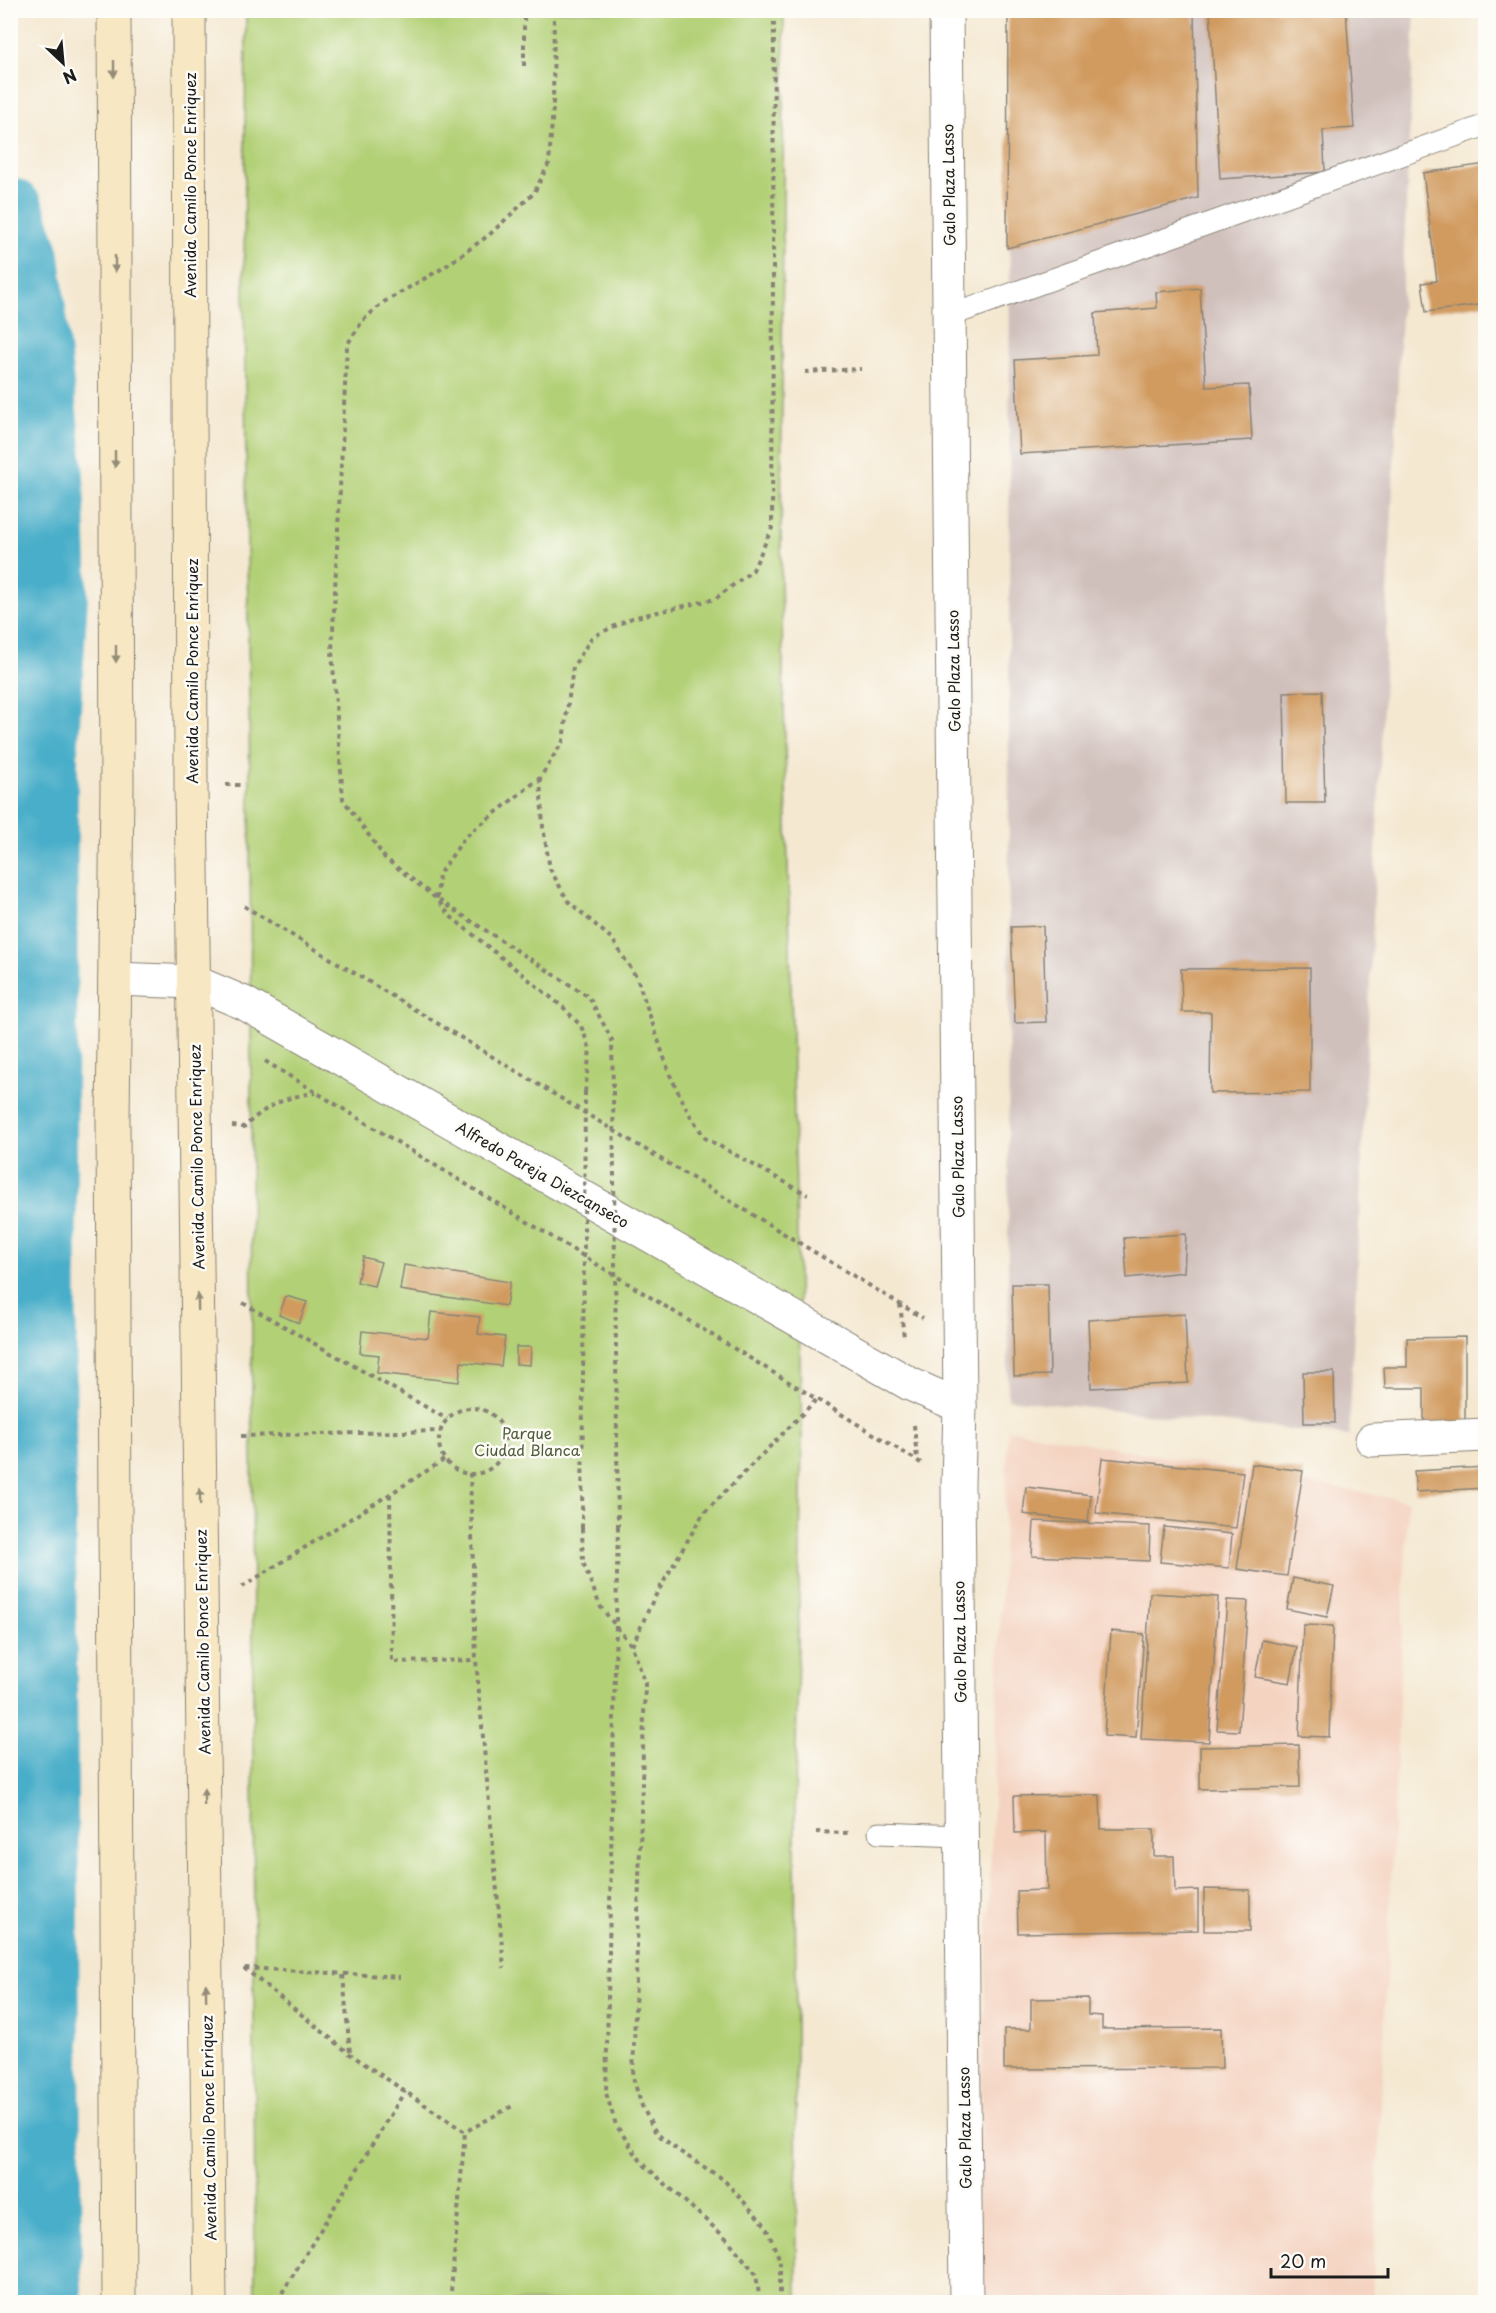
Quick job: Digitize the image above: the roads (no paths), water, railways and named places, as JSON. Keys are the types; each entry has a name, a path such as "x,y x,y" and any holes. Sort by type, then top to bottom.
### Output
{"main road":[{"path":"114,10 117,764 113,1121 119,2302"},
{"name":"Avenida Camilo Ponce Enriquez","path":"189,10 191,785 210,2302"}],"street":[{"name":"Galo Plaza Lasso","path":"946,10 960,1406 958,1485 966,2302"},
{"name":"Alfredo Pareja Diezcanseco","path":"114,979 194,982 244,1003 910,1384 960,1406"},
{"path":"1372,1440 1485,1435"}],"lane":[{"path":"949,316 1485,125"},
{"path":"879,1833 962,1836"}],"waterway":[{"path":"10,213 25,257 49,477 53,596 43,754 41,1548 47,2302"}],"park label":[{"name":"Parque Ciudad Blanca","path":"527,1440"}]}
